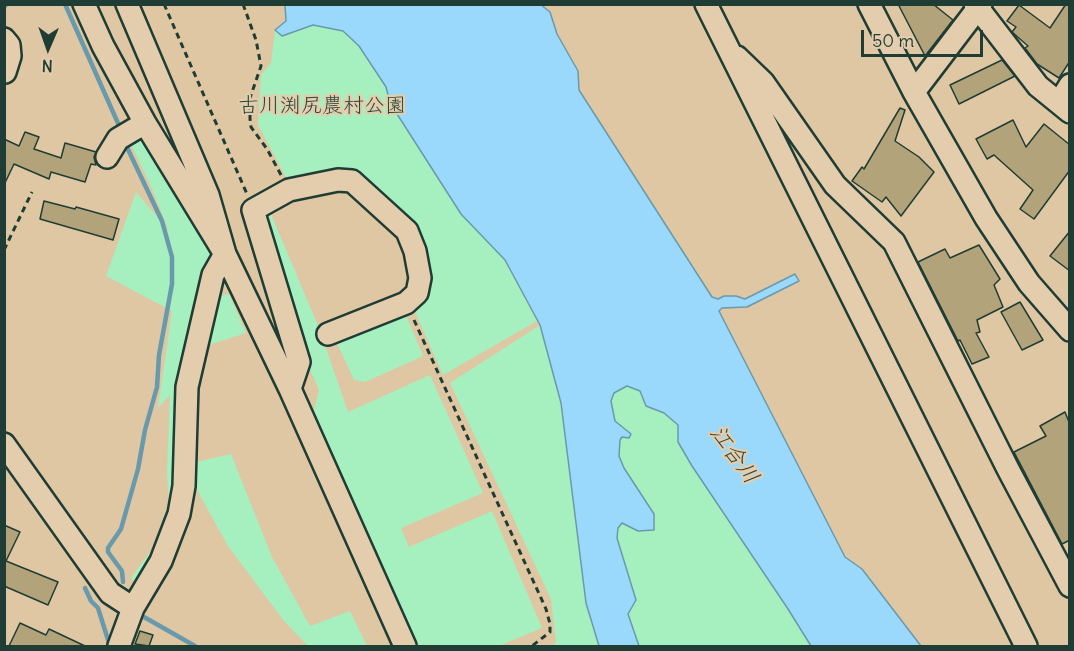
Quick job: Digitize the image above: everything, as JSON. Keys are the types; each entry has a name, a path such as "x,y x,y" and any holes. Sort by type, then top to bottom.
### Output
{"street":[{"path":"84,4 103,46 131,131 225,254"},
{"path":"127,4 208,195 225,254 290,388 405,646"},
{"path":"706,4 1026,646"},
{"path":"869,4 914,92 986,218 1029,283 1070,330"},
{"path":"914,92 978,6 1038,86 1066,100"},
{"path":"4,39 9,45 10,56 5,72"},
{"path":"728,48 763,82 836,185 894,242 1008,469 1070,586"},
{"path":"107,157 131,131"},
{"path":"290,388 299,362 253,210 289,190 338,180 352,181 407,231 415,251 420,278 417,293 406,303 328,333"},
{"path":"119,646 133,608 161,561 179,514 184,476 187,387 213,274 225,254"},
{"path":"4,444 110,593 133,608"}],"path":[{"path":"164,4 253,210"},
{"path":"243,4 256,40 261,66 250,98 251,127 267,149 289,190"},
{"path":"4,250 32,192"},
{"path":"406,303 546,609 550,632 532,646"}],"green space":[{"name":"古川渕尻農村公園","path":"313,25 343,31 359,46 386,87 390,103 461,214 505,260 537,321 443,375 413,307 427,299 422,242 359,179 335,169 289,183 258,125 261,75 271,63 275,30 283,36"},
{"path":"140,131 211,251 197,297 182,383 177,498 158,551 137,584 131,578 152,549 169,502 167,472 170,395 158,408 172,311 106,276 136,192 169,231 128,138"},
{"path":"271,214 319,328 348,412 430,375 483,493 401,528 409,547 492,511 542,628 499,646 414,646 313,414 319,390 305,358 265,226"},
{"path":"229,294 246,333 206,346 213,297"},
{"path":"404,310 423,356 365,382 354,380 336,341"},
{"path":"540,325 561,403 586,603 599,646 553,646 556,642 551,599 450,383"},
{"path":"627,386 640,391 646,406 664,413 678,425 678,442 692,466 811,646 639,646 628,614 636,600 617,538 618,527 622,523 638,531 624,468 619,456 620,440 626,437 615,421 611,401 614,393"},
{"path":"231,454 272,557 310,626 350,611 367,646 308,646 284,621 228,546 192,481 192,463"}],"water":[{"name":"江合川","path":"540,4 550,12 557,34 578,71 579,90 712,297 718,299 724,296 736,296 745,299 795,274 799,281 747,307 722,308 719,311 845,557 862,569 921,646 811,646 692,466 678,442 678,425 664,413 646,406 640,391 627,386 614,393 611,401 615,421 631,434 629,438 622,437 620,440 619,456 624,468 654,514 654,530 638,531 622,523 618,528 617,538 636,600 628,614 639,646 599,646 586,603 561,403 540,325 505,260 461,214 390,103 386,87 359,46 343,31 313,25 282,36 275,30 286,21 285,5"}],"building":[{"path":"898,4 933,4 953,20 925,56"},
{"path":"1066,4 1070,4 1070,61 1059,78 1037,64 1025,48 1028,46 1012,32 1016,27 1007,21 1019,5 1050,28"},
{"path":"1002,60 1015,76 959,104 950,85"},
{"path":"900,108 905,110 895,141 919,157 934,172 901,216 886,197 882,202 852,181 862,167 864,169"},
{"path":"1013,120 1026,147 1044,124 1070,145 1070,170 1034,219 1020,209 1033,190 994,155 987,159 976,139"},
{"path":"25,132 39,137 34,149 61,158 65,143 96,152 94,157 96,165 91,164 85,182 51,172 49,179 14,164 4,185 4,139 19,146"},
{"path":"44,201 119,219 113,240 40,219"},
{"path":"1070,231 1070,271 1050,256"},
{"path":"979,245 1000,279 994,285 1003,307 977,320 980,332 976,333 989,357 972,364 918,262 945,249 950,258"},
{"path":"1020,302 1043,340 1022,350 1001,312"},
{"path":"1065,412 1069,422 1070,540 1062,544 1014,452 1046,436 1040,426"},
{"path":"4,525 20,532 6,561 58,582 48,605 4,586"},
{"path":"20,623 46,635 49,629 85,646 9,646"},
{"path":"140,631 153,635 149,646 135,644"}],"waterway":[{"path":"4,7 7,4"},
{"path":"65,4 121,130"},
{"path":"123,582 122,571 108,552 108,548 121,529 138,469 145,430 157,387 159,355 172,284 172,257 162,221 124,141"},
{"path":"85,588 91,601 98,608 108,646"},
{"path":"144,617 195,646"}]}
